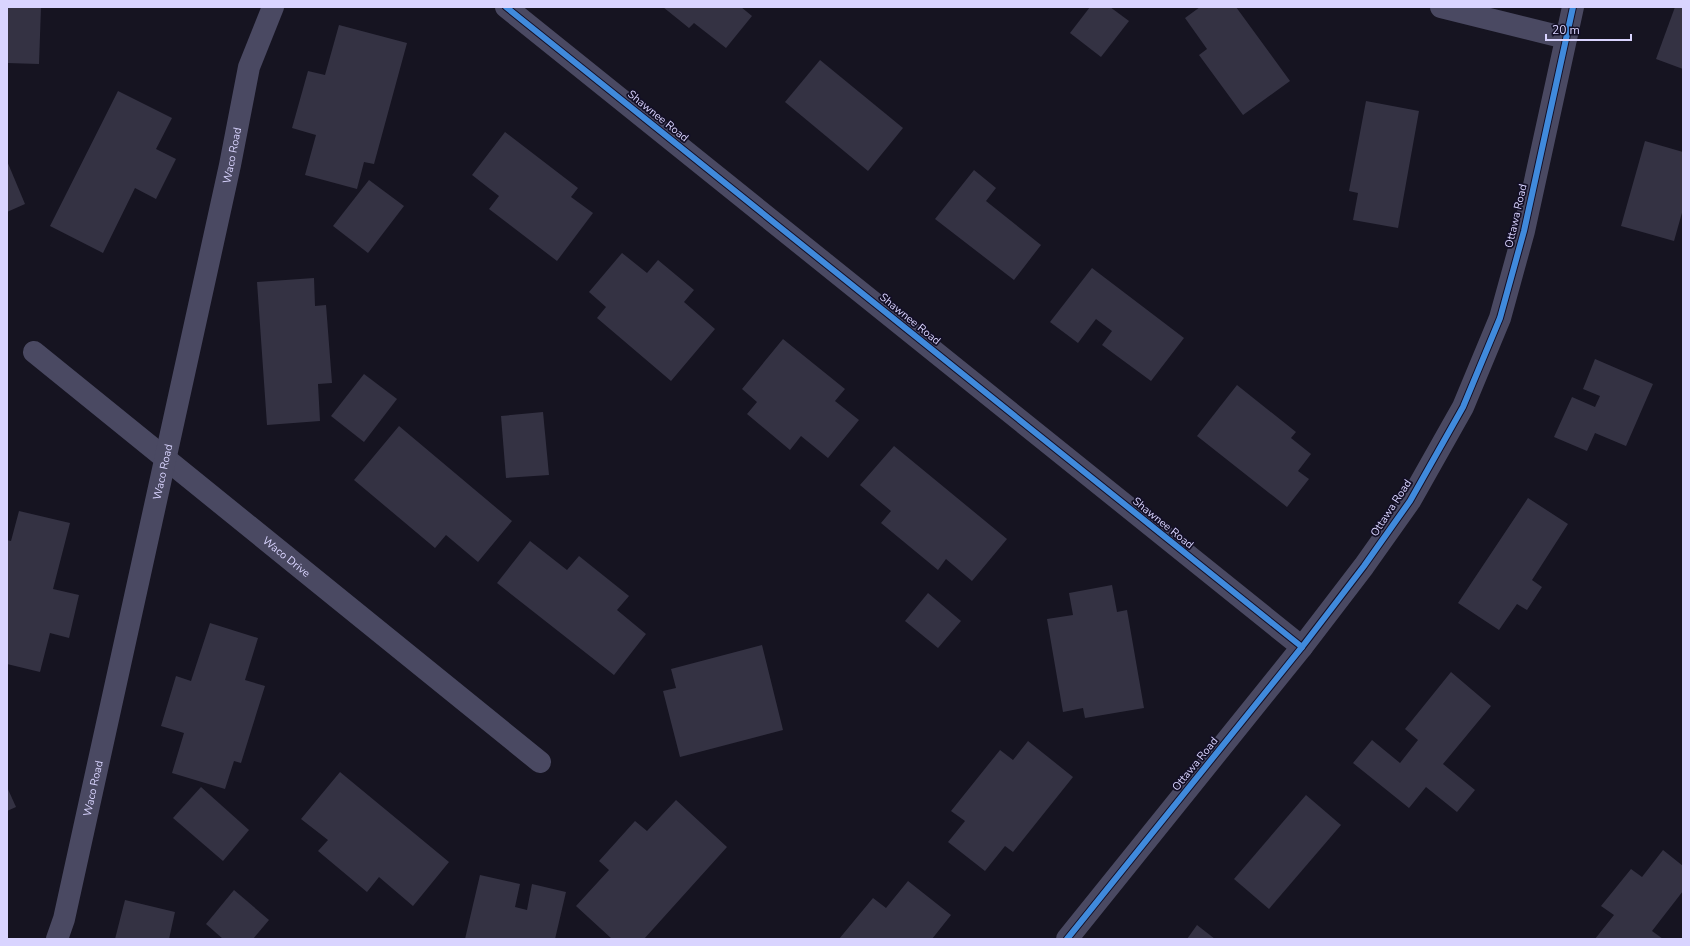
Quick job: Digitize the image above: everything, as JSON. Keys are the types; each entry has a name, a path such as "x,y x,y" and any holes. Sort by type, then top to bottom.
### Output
{"street":[{"name":"Waco Road","path":"57,939 64,919 166,459 230,164 249,67 273,7"},
{"name":"Shawnee Road","path":"506,7 1302,647"},
{"path":"1441,7 1566,38"},
{"name":"Ottawa Road","path":"1066,939 1302,647 1364,566 1410,500 1463,406 1500,318 1504,304 1524,231 1574,7"},
{"name":"Waco Drive","path":"34,352 540,762"}],"building":[{"path":"7,7 41,7 39,64 7,63"},
{"path":"663,7 741,7 752,16 726,48 694,23 689,28"},
{"path":"1090,7 1110,7 1129,21 1101,57 1070,33"},
{"path":"1200,7 1236,7 1290,81 1243,115 1199,55 1207,49 1185,18"},
{"path":"1675,7 1683,7 1683,69 1656,59"},
{"path":"339,25 407,43 374,164 364,162 357,189 305,175 316,135 292,128 308,71 325,75"},
{"path":"820,60 903,128 868,171 785,102"},
{"path":"118,91 172,118 156,149 176,159 156,199 135,188 103,253 50,226"},
{"path":"1366,101 1419,111 1398,228 1353,220 1358,193 1349,191"},
{"path":"505,132 578,188 571,197 593,213 557,261 489,209 499,196 472,175"},
{"path":"1645,141 1683,152 1683,209 1674,241 1621,226"},
{"path":"7,161 25,204 7,212"},
{"path":"974,170 996,188 986,201 1041,245 1014,280 935,219"},
{"path":"369,180 404,206 368,253 333,226"},
{"path":"622,253 647,273 658,260 694,290 684,302 715,329 671,381 597,318 606,307 589,292"},
{"path":"1092,268 1184,338 1151,381 1102,345 1112,331 1096,319 1078,343 1050,322"},
{"path":"314,278 315,306 326,305 332,383 318,384 320,421 267,425 257,282"},
{"path":"783,339 845,389 835,401 859,420 828,458 801,436 790,450 747,414 757,402 742,389"},
{"path":"1595,359 1653,384 1626,446 1595,433 1587,451 1554,437 1572,397 1595,407 1600,396 1583,389"},
{"path":"364,374 397,399 364,442 331,416"},
{"path":"1237,385 1296,432 1291,438 1311,454 1298,471 1309,479 1287,507 1197,436"},
{"path":"543,412 549,475 506,478 501,416"},
{"path":"399,426 512,521 478,562 446,535 435,548 354,480"},
{"path":"894,446 1007,539 972,581 946,559 938,570 881,523 891,511 860,485"},
{"path":"1528,498 1568,524 1532,580 1542,587 1527,610 1517,604 1499,630 1458,603"},
{"path":"19,511 70,523 53,589 79,595 69,638 50,633 40,672 7,664 7,540 11,541"},
{"path":"530,541 567,570 579,556 629,596 617,610 646,634 614,675 497,583"},
{"path":"1112,585 1117,612 1127,610 1144,708 1085,718 1083,708 1063,712 1047,619 1073,615 1069,593"},
{"path":"928,593 961,621 938,648 905,621"},
{"path":"210,623 258,638 245,680 265,686 241,763 234,761 225,789 172,773 184,733 161,726 176,676 191,681"},
{"path":"762,645 783,730 680,757 663,691 676,688 671,669"},
{"path":"1451,672 1491,706 1443,764 1475,790 1457,812 1426,787 1409,808 1353,763 1372,740 1400,763 1418,740 1405,729"},
{"path":"1028,741 1073,777 1013,852 1005,846 985,871 948,842 965,821 951,811 1000,750 1013,760"},
{"path":"340,772 449,862 413,906 379,877 367,892 318,851 328,840 301,819"},
{"path":"7,787 16,807 7,811"},
{"path":"201,787 249,830 223,861 173,818"},
{"path":"1306,795 1341,825 1269,909 1234,879"},
{"path":"676,800 727,847 644,939 612,939 576,906 609,870 599,861 635,821 647,831"},
{"path":"1663,850 1683,866 1683,891 1652,931 1663,939 1595,939 1614,915 1601,906 1631,869 1642,877"},
{"path":"480,875 520,884 515,907 527,910 532,884 566,892 555,939 465,939"},
{"path":"908,881 951,915 932,939 839,939 873,898 886,908"},
{"path":"234,890 269,920 253,939 223,939 206,924"},
{"path":"125,900 175,912 169,939 115,939"},
{"path":"1197,925 1215,939 1187,939"}],"cycle path":[{"path":"506,7 1302,647"},
{"path":"1067,939 1302,647 1364,566 1410,501 1463,407 1500,318 1524,231 1573,7"}]}
